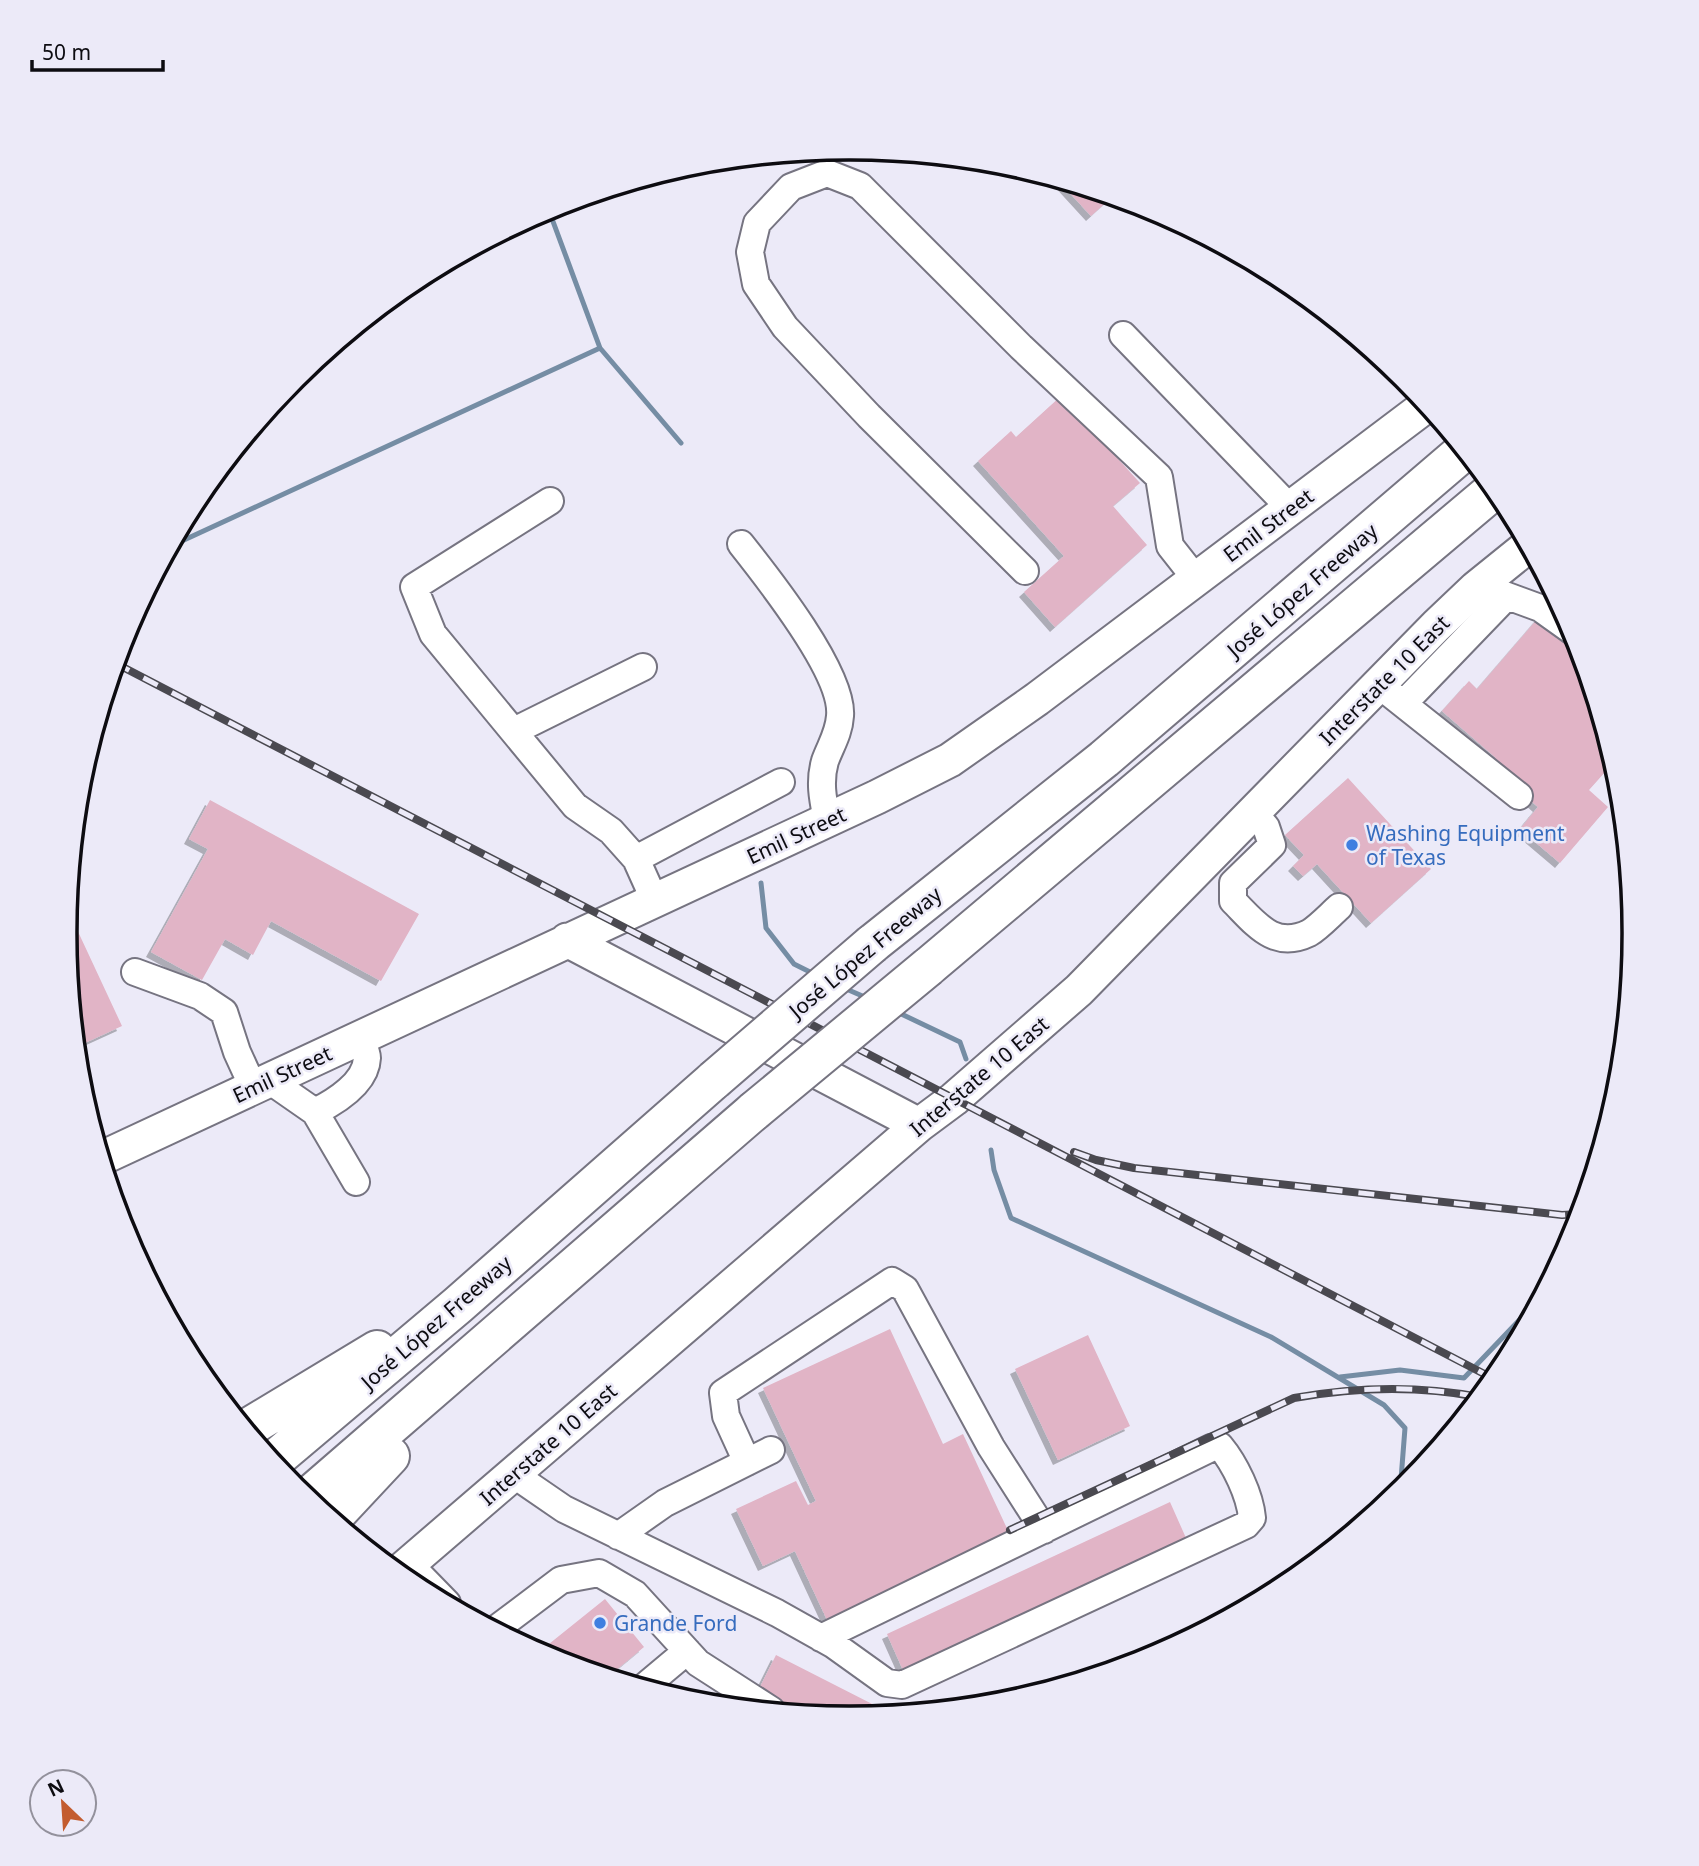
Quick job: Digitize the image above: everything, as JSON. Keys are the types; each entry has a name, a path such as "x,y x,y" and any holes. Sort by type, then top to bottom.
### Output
{"highway":[{"name":"José López Freeway","path":"281,1455 458,1305 872,944 1104,759 1457,457"},
{"path":"315,1491 754,1111 1486,496"},
{"path":"254,1424 458,1305"},
{"path":"338,1512 407,1437 481,1349"}],"main road":[{"name":"Emil Street","path":"110,1154 950,760 1418,411"},
{"name":"Interstate 10 East","path":"407,1566 919,1125 1050,1018 1253,812 1391,694 1493,590 1522,553"},
{"path":"626,972 617,951 617,937 643,904"},
{"path":"567,940 919,1125"}],"lane":[{"path":"1026,571 879,426 794,337 756,284 750,252 757,223 791,187 827,173 860,186 1021,347 1158,477 1170,546 1196,579"},
{"path":"1123,335 1290,508"},
{"path":"550,501 414,587 433,634 575,806 611,831 636,859 643,904"},
{"path":"741,544 781,595 820,657 841,711 838,735 825,762 821,787 827,820"},
{"path":"1493,590 1540,608 1554,618"},
{"path":"514,732 643,667"},
{"path":"1391,694 1519,796"},
{"path":"636,859 781,782"},
{"path":"1233,901 1233,883 1272,845 1266,827 1253,812"},
{"path":"1199,868 1264,932 1283,939 1309,932 1339,907"},
{"path":"135,972 200,996 224,1012 237,1052 261,1084 316,1112 356,1182"},
{"path":"316,1112 348,1093 366,1066 367,1055 359,1037"},
{"path":"747,1462 726,1416 723,1392 892,1281 905,1289 991,1447 1044,1530"},
{"path":"513,1474 564,1509 777,1613 821,1638 887,1683 902,1685 1246,1525 1252,1518 1251,1507 1227,1455 1220,1446 1211,1448 821,1638"},
{"path":"618,1536 666,1503 771,1450"},
{"path":"503,1623 561,1580 599,1573 635,1594 698,1663 755,1700"},
{"path":"653,1680 687,1651"}],"building":[{"path":"1070,193 1105,204 1091,216"},
{"path":"1061,396 1140,483 1113,506 1147,545 1055,627 1024,592 1064,556 978,461 1011,431 1016,437"},
{"path":"1539,617 1563,638 1596,733 1605,772 1589,790 1608,807 1560,863 1520,829 1538,807 1490,765 1496,758 1442,711 1469,681 1477,689"},
{"name":"Washing Equipment of Texas","path":"1348,778 1431,869 1371,923 1317,864 1303,876 1293,866 1304,855 1285,835"},
{"path":"210,800 419,914 381,981 271,921 253,955 225,939 202,980 151,952 208,849 189,839"},
{"path":"77,930 122,1026 85,1043"},
{"path":"890,1329 943,1444 963,1434 1011,1537 828,1622 795,1551 763,1566 736,1509 796,1481 808,1505 816,1501 763,1388"},
{"path":"1088,1335 1130,1426 1058,1460 1015,1369"},
{"path":"1170,1502 1186,1538 903,1670 887,1634"},
{"name":"Grande Ford","path":"605,1599 644,1647 617,1670 548,1644"},
{"path":"776,1655 874,1705 780,1702 758,1691"}],"waterway":[{"path":"552,220 600,348 681,443"},
{"path":"185,540 600,348"},
{"path":"761,883 766,928 794,964 816,975"},
{"path":"844,988 867,998"},
{"path":"895,1011 960,1042 966,1059"},
{"path":"991,1150 994,1170 1011,1218 1271,1337 1384,1405 1405,1428 1401,1473"},
{"path":"1340,1377 1400,1370 1464,1378 1516,1323"}],"railway":[{"path":"124,668 1484,1374"},
{"path":"1074,1152 1134,1168 1568,1215"},
{"path":"1010,1530 1294,1398 1386,1389 1468,1395"}],"place":[{"name":"Washing Equipment of Texas","path":"1352,845"},
{"name":"Grande Ford","path":"600,1623"}]}
